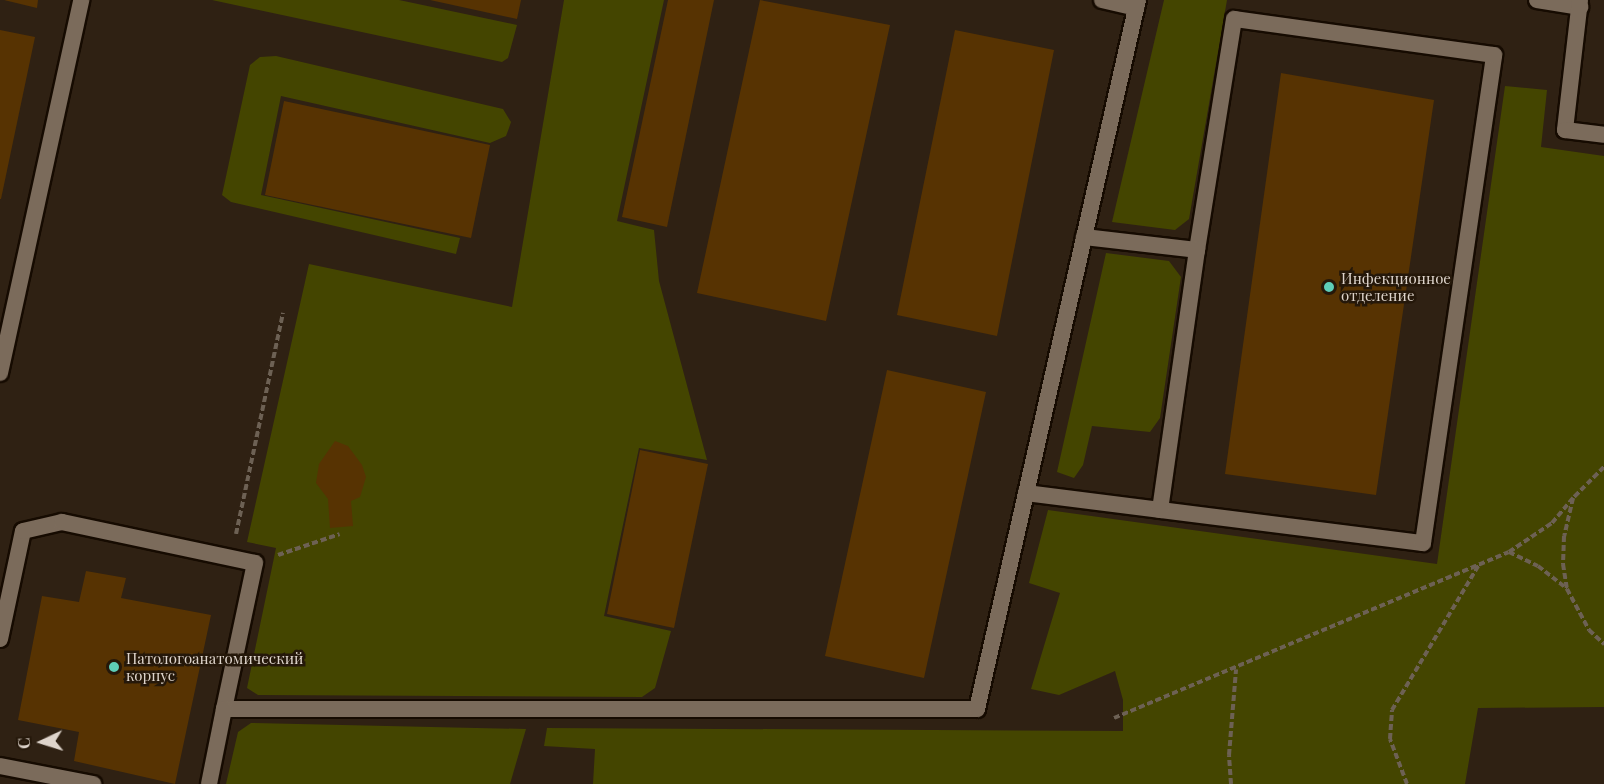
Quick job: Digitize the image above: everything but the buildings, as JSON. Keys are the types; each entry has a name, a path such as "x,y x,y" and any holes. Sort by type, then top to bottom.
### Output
{"street":[{"path":"0,373 81,0"},
{"path":"224,709 977,709 1137,4 1102,0"},
{"path":"1537,0 1580,3 1565,130 1604,135"},
{"path":"1026,493 1160,510 1423,543 1494,55 1234,19 1197,250 1160,510"},
{"path":"1084,237 1197,250"},
{"path":"0,639 22,531 62,522 255,563 208,784"},
{"path":"0,766 93,784"}],"path":[{"path":"231,558 284,313"},
{"path":"1114,718 1236,669 1480,562 1509,552 1552,523 1604,467"},
{"path":"1567,589 1564,536 1573,498"},
{"path":"255,563 340,534"},
{"path":"1509,552 1538,566 1567,589 1589,630 1604,644"},
{"path":"1407,784 1390,739 1392,710 1480,562"},
{"path":"1231,784 1229,755 1236,669"}],"shaded area":[{"path":"212,0 399,0 517,25 508,58 502,62"},
{"path":"564,0 664,0 617,221 654,230 659,281 707,460 639,448 604,616 671,631 655,688 642,697 258,695 247,688 276,548 247,542 309,264 512,307"},
{"path":"1164,0 1227,0 1189,219 1175,230 1112,222"},
{"path":"276,56 503,109 511,122 506,136 490,143 281,96 261,195 460,238 456,254 231,202 222,195 250,65 260,57"},
{"path":"1505,86 1547,90 1541,147 1604,156 1604,707 1478,708 1465,784 593,784 595,749 544,746 547,728 1123,731 1123,700 1115,671 1059,695 1031,689 1060,593 1029,583 1048,510 1437,564"},
{"path":"1106,253 1169,261 1181,277 1160,418 1150,432 1092,426 1083,465 1074,478 1057,472"},
{"path":"251,723 526,729 510,784 226,784 238,732"}],"place":[{"name":"Инфекционное отделение","path":"1329,287"},
{"name":"Патологоанатомический корпус","path":"114,667"}]}
